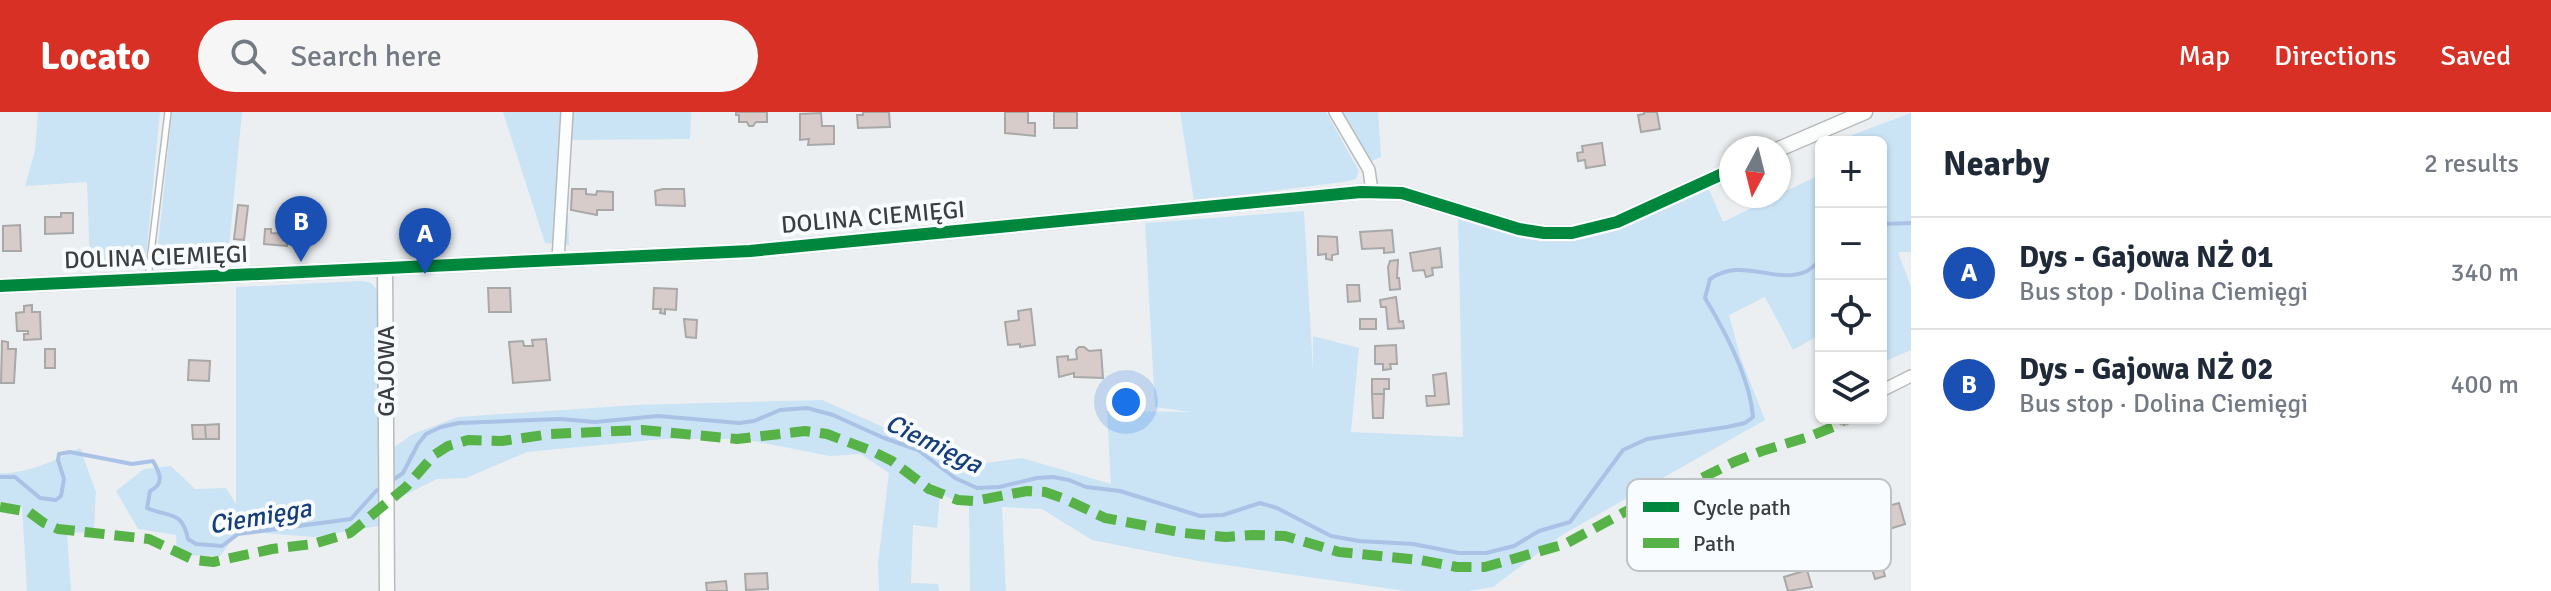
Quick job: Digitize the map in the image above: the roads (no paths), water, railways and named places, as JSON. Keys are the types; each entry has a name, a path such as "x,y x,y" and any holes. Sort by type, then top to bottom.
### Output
{"street":[{"path":"558,260 567,112"},
{"path":"1335,112 1366,164 1371,175 1372,191"},
{"path":"1791,144 1865,112"},
{"name":"DOLINA CIEMIĘGI","path":"0,286 254,270 385,268 750,251 1372,191 1409,194 1519,229 1572,233 1617,222 1719,175"},
{"name":"GAJOWA","path":"385,268 387,591"},
{"path":"1887,388 1911,376"}],"lane":[{"path":"148,279 168,112"}],"waterway":[{"name":"Ciemięga","path":"1887,224 1911,223"},
{"name":"Ciemięga","path":"390,482 403,473 426,434 459,423 560,419 595,422 658,416 739,423 754,421 780,410 807,408 833,415 918,450 955,478 977,488 1053,477 1086,487 1120,491 1200,516 1223,515 1260,503 1277,508 1331,536 1413,544 1459,553 1486,553 1514,546 1539,531 1570,522 1623,450 1647,439 1727,427 1745,423 1753,417 1742,371 1705,298 1710,279 1734,270 1793,275 1815,265"},
{"name":"Ciemięga","path":"0,477 15,477 40,498 56,500 61,496 64,479 59,454 70,452 132,464 153,461 159,482 150,491 147,508 174,516 182,523 188,539 196,544 222,546 238,534 351,519 383,487"}],"place":[{"name":"Dys - Gajowa NŻ 02","path":"301,262"},
{"name":"Dys - Gajowa NŻ 01","path":"425,274"}]}
